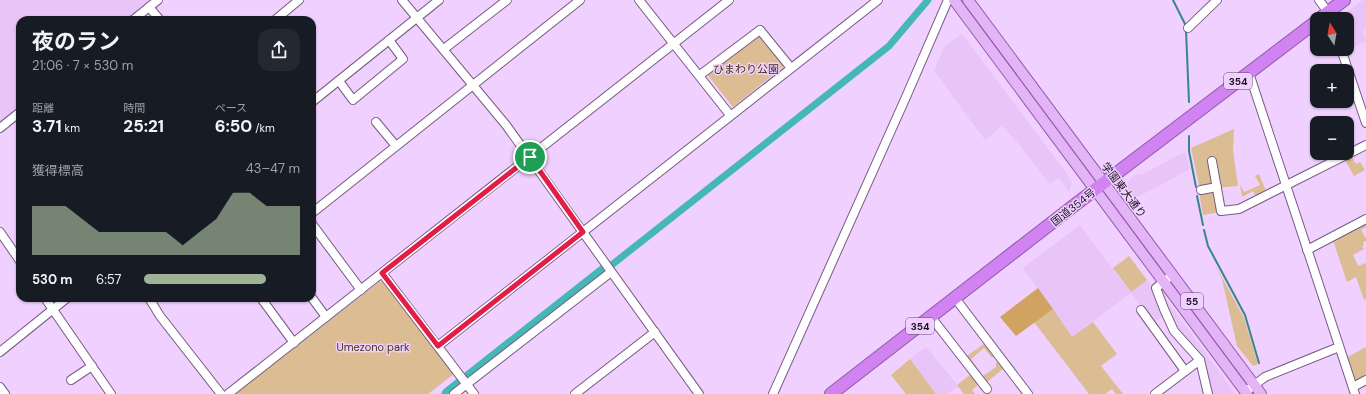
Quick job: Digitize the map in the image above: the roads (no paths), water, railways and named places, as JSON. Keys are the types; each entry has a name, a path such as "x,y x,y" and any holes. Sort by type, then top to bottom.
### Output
{"highway":[{"name":"国道354号","path":"1331,12 1344,0"},
{"name":"国道354号","path":"831,394 1099,187 1310,28"}],"main road":[{"name":"学園東大通り","path":"954,0 1099,187 1172,274 1261,394"},
{"name":"学園東大通り","path":"968,0 1163,281 1246,393"}],"street":[{"path":"138,16 158,0"},
{"path":"280,16 299,0"},
{"path":"402,0 506,125 698,394"},
{"path":"316,99 439,0"},
{"path":"444,49 507,0"},
{"path":"316,210 580,0"},
{"path":"639,0 673,44 700,75 730,115"},
{"path":"228,394 729,0"},
{"path":"438,346 878,0"},
{"path":"773,394 948,0"},
{"path":"1188,28 1217,0"},
{"path":"1318,0 1322,12"},
{"path":"150,7 157,16"},
{"path":"700,75 760,30 791,68"},
{"path":"339,80 353,100 403,59 389,40"},
{"path":"1343,56 1366,123"},
{"path":"1249,73 1354,390 1366,380"},
{"path":"0,128 16,115"},
{"path":"376,122 396,146"},
{"path":"1212,161 1221,211 1239,209 1366,145"},
{"path":"1201,190 1217,187"},
{"path":"1307,250 1366,219"},
{"path":"316,229 361,290"},
{"path":"0,232 16,255"},
{"path":"454,394 610,269"},
{"path":"382,273 474,394"},
{"path":"1172,274 1156,288 1174,331 1200,360 1208,394"},
{"path":"955,298 1028,394"},
{"path":"48,302 111,394"},
{"path":"0,352 62,302"},
{"path":"151,302 160,316 221,394"},
{"path":"264,302 294,343"},
{"path":"315,302 326,317"},
{"path":"1141,310 1185,371"},
{"path":"931,318 987,389"},
{"path":"575,394 655,332"},
{"path":"1246,393 1265,377 1339,347"},
{"path":"1155,394 1200,360"},
{"path":"71,380 92,366"},
{"path":"0,387 5,394"}],"waterway":[{"path":"604,271 889,46 928,0"},
{"path":"1173,0 1186,26"},
{"path":"1186,30 1189,102"},
{"path":"1189,136 1189,151 1196,187"},
{"path":"1197,196 1203,225"},
{"path":"1204,230 1208,246 1245,315 1259,363"},
{"path":"448,394 604,271"}],"park label":[{"name":"ひまわり公園","path":"746,69"},
{"name":"Umezono park","path":"373,347"}]}
